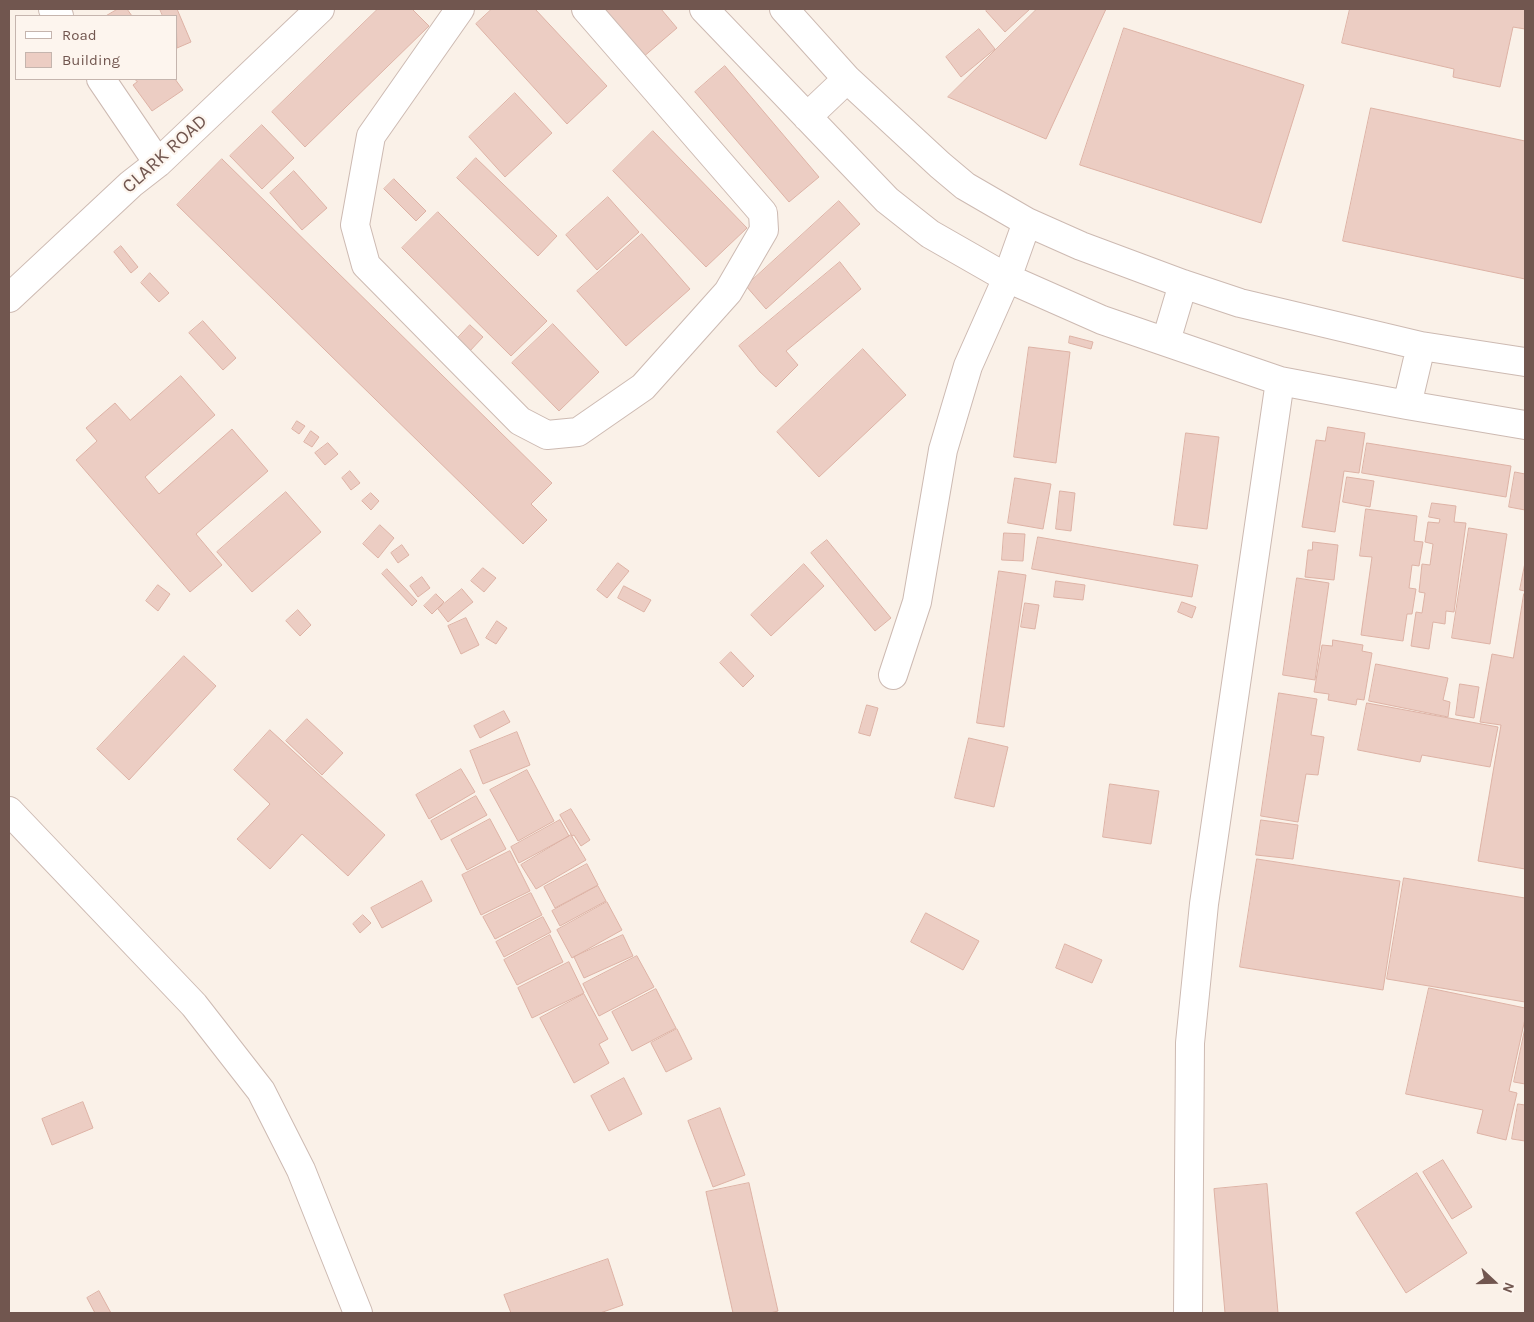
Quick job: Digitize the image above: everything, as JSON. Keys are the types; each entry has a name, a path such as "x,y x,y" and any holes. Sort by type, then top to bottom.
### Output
{"street":[{"name":"CLARK ROAD","path":"9,298 131,184 158,163 320,9"},
{"path":"460,9 371,136 355,226 366,265 520,421 547,435 578,432 643,387 728,292 764,230 764,213 586,9"},
{"path":"704,9 888,200 923,229 1007,278 1102,320 1280,380 1407,405 1525,425"},
{"path":"784,9 847,79 920,148 966,186 1027,222 1081,246 1240,303 1421,346 1525,362"},
{"path":"807,117 847,79"},
{"path":"102,80 158,163"},
{"path":"893,675 917,602 943,450 968,366 1007,278 1027,222"},
{"path":"1166,341 1183,284"},
{"path":"1407,405 1421,346"},
{"path":"1188,1313 1190,1043 1204,904 1280,380"},
{"path":"9,811 194,1005 261,1091 300,1170 358,1313"}],"building":[{"path":"118,9 127,9 131,15 108,15"},
{"path":"160,9 177,9 191,42 178,48 178,15 163,15"},
{"path":"378,9 412,9 429,26 305,147 272,112"},
{"path":"492,9 535,9 607,86 567,124 476,24"},
{"path":"600,9 661,9 677,28 642,58"},
{"path":"988,9 1030,9 1005,32 986,11"},
{"path":"1037,9 1106,9 1046,139 948,97"},
{"path":"1350,9 1525,9 1525,29 1513,27 1500,87 1453,77 1454,69 1342,43"},
{"path":"1124,28 1304,85 1261,223 1080,165"},
{"path":"979,29 995,49 961,77 946,57"},
{"path":"725,66 819,177 789,202 695,92"},
{"path":"136,80 176,80 183,90 152,111 133,85 137,82"},
{"path":"515,93 552,133 505,177 469,137"},
{"path":"1371,108 1525,141 1525,279 1343,241"},
{"path":"262,125 294,158 262,189 230,156"},
{"path":"653,131 747,228 706,267 613,171"},
{"path":"476,158 557,236 538,256 457,178"},
{"path":"222,159 552,483 531,504 547,520 523,544 177,205"},
{"path":"294,171 327,208 302,230 270,193"},
{"path":"394,179 426,211 416,221 384,189"},
{"path":"608,197 639,232 597,270 566,235"},
{"path":"839,201 860,224 766,309 746,286"},
{"path":"438,212 547,321 511,356 402,248"},
{"path":"642,234 690,289 626,346 577,291"},
{"path":"121,246 138,267 131,273 114,252"},
{"path":"840,262 861,289 786,351 798,365 776,387 760,372 739,346"},
{"path":"150,273 169,293 159,302 141,283"},
{"path":"203,321 236,358 223,370 189,333"},
{"path":"553,324 599,372 559,411 512,363"},
{"path":"470,325 483,337 468,353 455,341"},
{"path":"1070,336 1093,342 1091,349 1069,343"},
{"path":"1029,347 1070,352 1056,463 1014,457"},
{"path":"863,349 906,395 819,477 777,432"},
{"path":"181,376 215,415 145,477 159,494 232,429 268,471 196,534 222,565 190,592 76,460 97,441 86,428 115,403 130,420"},
{"path":"297,421 305,426 299,434 292,429"},
{"path":"1328,427 1365,433 1359,473 1344,471 1335,532 1302,527 1316,440 1325,441"},
{"path":"311,431 319,437 312,447 304,442"},
{"path":"1186,433 1219,437 1207,529 1174,525"},
{"path":"328,443 338,454 325,465 315,453"},
{"path":"1367,443 1511,466 1506,497 1362,473"},
{"path":"350,471 360,483 351,490 342,478"},
{"path":"1515,472 1525,474 1525,510 1509,507"},
{"path":"1347,477 1374,481 1370,507 1343,502"},
{"path":"1015,478 1051,484 1043,529 1008,523"},
{"path":"1060,491 1075,493 1071,531 1056,529"},
{"path":"286,492 321,532 252,592 217,552"},
{"path":"371,493 379,501 371,510 362,501"},
{"path":"1432,503 1456,506 1454,522 1466,523 1454,612 1446,611 1445,624 1433,622 1429,649 1411,646 1416,612 1422,613 1425,593 1419,592 1422,564 1430,565 1433,544 1425,542 1428,522 1439,523 1440,519 1429,517"},
{"path":"1366,509 1417,516 1414,541 1423,542 1419,566 1412,565 1409,588 1416,589 1412,614 1407,614 1403,641 1361,635 1372,557 1360,556"},
{"path":"380,525 394,538 378,558 363,544"},
{"path":"1469,528 1507,534 1490,644 1452,638"},
{"path":"1004,533 1025,534 1023,561 1002,560"},
{"path":"1038,537 1198,565 1192,597 1032,569"},
{"path":"827,540 891,618 875,631 811,553"},
{"path":"1313,542 1338,545 1334,580 1305,577 1308,550 1312,550"},
{"path":"402,545 409,555 398,563 391,553"},
{"path":"618,563 629,571 607,598 597,590"},
{"path":"1525,563 1525,591 1520,590"},
{"path":"804,564 824,586 771,636 751,615"},
{"path":"483,568 496,578 484,592 471,581"},
{"path":"387,569 417,601 412,606 382,574"},
{"path":"999,571 1026,575 1004,727 977,723"},
{"path":"422,577 430,588 418,597 410,586"},
{"path":"1297,578 1329,583 1315,680 1283,675"},
{"path":"1056,581 1085,585 1083,600 1054,597"},
{"path":"158,585 170,594 158,611 146,601"},
{"path":"624,586 651,600 644,612 618,598"},
{"path":"462,589 473,602 448,622 438,609"},
{"path":"436,594 444,602 432,614 424,606"},
{"path":"1524,594 1525,869 1478,861 1501,725 1480,722 1492,654 1513,658"},
{"path":"1182,602 1196,607 1192,618 1178,612"},
{"path":"1025,603 1039,605 1035,629 1021,627"},
{"path":"298,610 311,625 300,636 286,621"},
{"path":"466,618 479,645 461,654 448,626"},
{"path":"497,621 507,628 496,644 486,638"},
{"path":"1333,640 1363,645 1362,651 1372,653 1364,700 1357,699 1356,705 1328,700 1329,694 1314,692 1322,645 1332,646"},
{"path":"731,652 754,676 743,687 720,663"},
{"path":"184,656 216,686 129,780 97,749"},
{"path":"1376,664 1448,678 1443,700 1450,702 1448,717 1369,701"},
{"path":"1460,684 1479,687 1474,718 1456,715"},
{"path":"1279,693 1317,699 1311,735 1324,737 1318,775 1306,774 1298,822 1261,816"},
{"path":"1367,703 1498,727 1490,767 1422,755 1420,762 1358,750"},
{"path":"867,705 878,708 870,736 859,733"},
{"path":"504,711 510,722 480,738 474,726"},
{"path":"307,719 343,753 322,775 286,741"},
{"path":"270,730 385,835 348,876 302,834 270,869 237,839 270,804 234,770"},
{"path":"517,732 530,765 483,784 470,751"},
{"path":"969,738 1008,747 994,807 955,798"},
{"path":"461,769 475,792 429,819 416,795"},
{"path":"527,770 554,821 518,841 490,790"},
{"path":"1110,784 1159,791 1151,844 1103,837"},
{"path":"476,796 487,815 441,840 431,821"},
{"path":"571,809 590,840 581,846 574,835 572,836 560,815"},
{"path":"490,819 506,849 467,870 451,840"},
{"path":"560,820 569,836 519,863 511,847"},
{"path":"1261,820 1298,825 1293,859 1256,855"},
{"path":"571,835 586,860 536,889 521,865"},
{"path":"510,851 530,891 481,915 462,875"},
{"path":"1257,859 1400,881 1383,990 1240,967"},
{"path":"587,864 598,885 555,908 544,887"},
{"path":"1404,878 1525,898 1525,1002 1387,979"},
{"path":"422,881 432,901 382,928 371,908"},
{"path":"598,886 606,901 560,926 552,911"},
{"path":"531,893 542,915 495,939 483,917"},
{"path":"607,902 622,930 572,958 557,930"},
{"path":"926,913 979,941 963,970 911,942"},
{"path":"363,915 371,923 360,933 353,924"},
{"path":"543,917 551,932 504,957 496,942"},
{"path":"550,935 563,962 517,985 504,960"},
{"path":"623,935 633,956 584,978 574,957"},
{"path":"1065,944 1102,960 1092,983 1056,968"},
{"path":"637,956 654,987 599,1016 583,984"},
{"path":"569,962 584,993 532,1018 518,988"},
{"path":"1429,988 1525,1008 1525,1019 1509,1091 1517,1093 1506,1140 1477,1133 1483,1110 1406,1094"},
{"path":"656,989 676,1028 632,1051 612,1012"},
{"path":"584,994 608,1039 599,1044 609,1063 574,1083 540,1018"},
{"path":"1525,1028 1525,1084 1514,1082"},
{"path":"677,1029 692,1059 666,1072 651,1043"},
{"path":"624,1078 642,1114 609,1131 591,1096"},
{"path":"83,1102 93,1128 52,1145 42,1119"},
{"path":"1518,1104 1525,1105 1525,1141 1512,1139"},
{"path":"720,1108 745,1175 713,1187 688,1121"},
{"path":"1443,1160 1472,1207 1452,1219 1423,1172"},
{"path":"1417,1173 1467,1253 1406,1293 1356,1213"},
{"path":"749,1183 778,1311 770,1313 733,1313 706,1192"},
{"path":"1267,1184 1278,1313 1225,1313 1214,1189"},
{"path":"608,1259 623,1305 600,1313 511,1313 504,1295"},
{"path":"99,1291 111,1313 95,1313 87,1298"}]}
